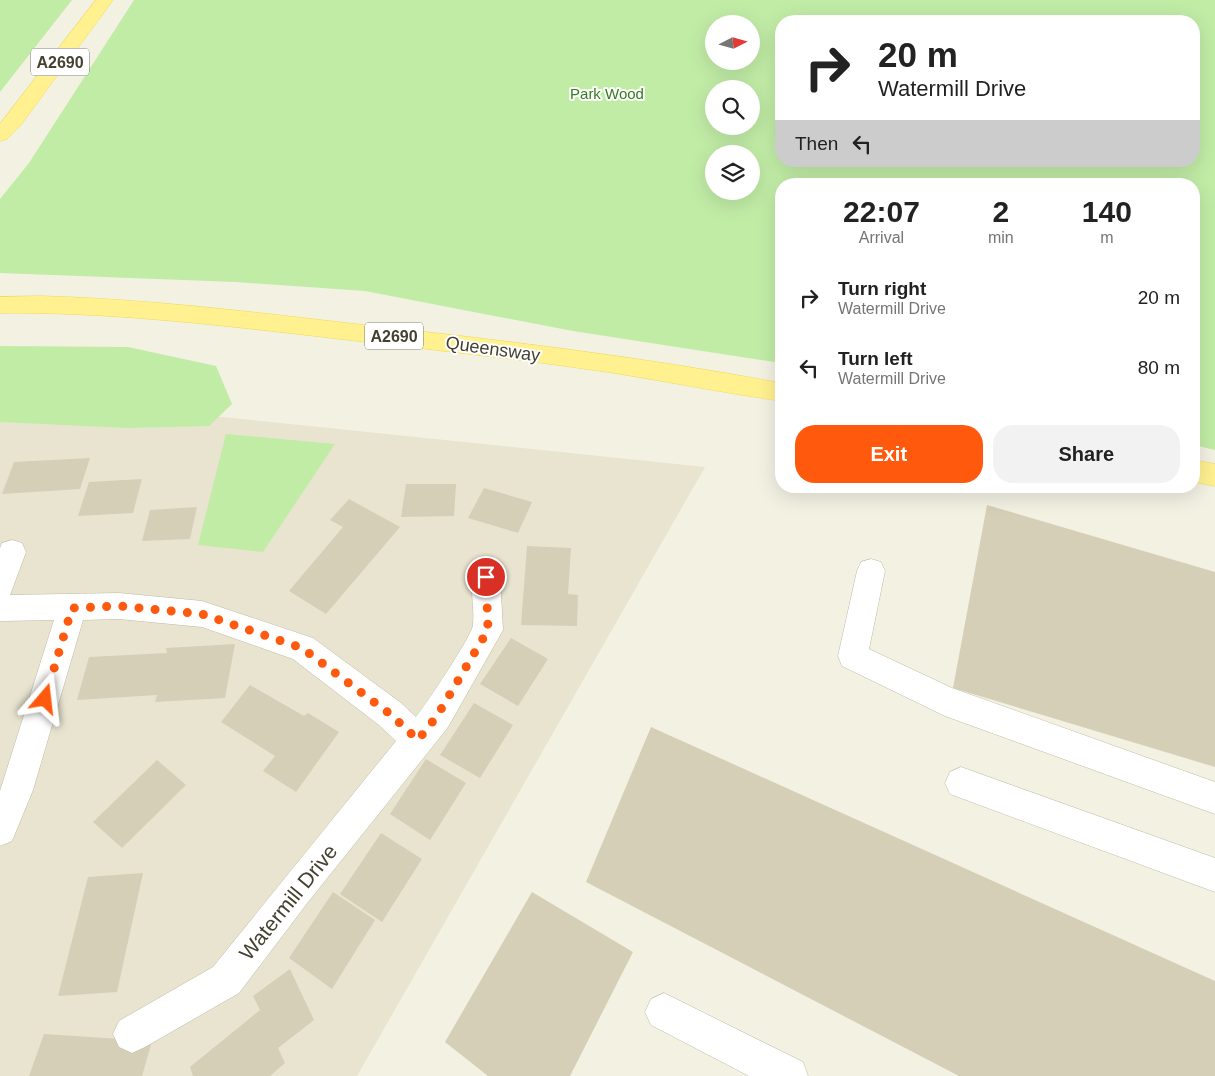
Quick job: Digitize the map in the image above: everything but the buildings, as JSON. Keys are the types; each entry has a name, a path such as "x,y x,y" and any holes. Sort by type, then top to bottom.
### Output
{"main road":[{"name":"A2690","path":"0,146 7,129 105,0"},
{"name":"Queensway","path":"0,289 54,303"},
{"name":"Queensway","path":"0,305 54,303 204,315 401,337 698,376 775,391"},
{"path":"1200,472 1215,476"}],"street":[{"path":"0,586 12,552"},
{"path":"871,571 853,656 945,701 1215,798"},
{"name":"Watermill Drive","path":"132,1034 226,980 296,890 437,716 488,630 486,577"},
{"path":"0,608 119,606 202,614 302,648 390,714 418,740"},
{"path":"0,829 17,790 72,608"},
{"path":"962,783 1215,875"},
{"path":"664,1012 789,1076"}],"shaded area":[{"path":"0,394 705,467 357,1076 0,1076"}],"green space":[{"path":"0,0 72,0 0,92"},
{"name":"Park Wood","path":"134,0 1215,0 1215,450 1200,446 1200,178 775,178 775,362 573,331 365,291 235,282 0,273 0,199 29,163"},
{"path":"0,346 128,347 216,366 232,404 209,426 127,428 0,422"},
{"path":"226,434 335,444 263,552 198,545"}],"route":[{"path":"45,699 72,608 119,606 202,614 302,648 390,714 418,740 437,716 488,630 486,577"}]}
